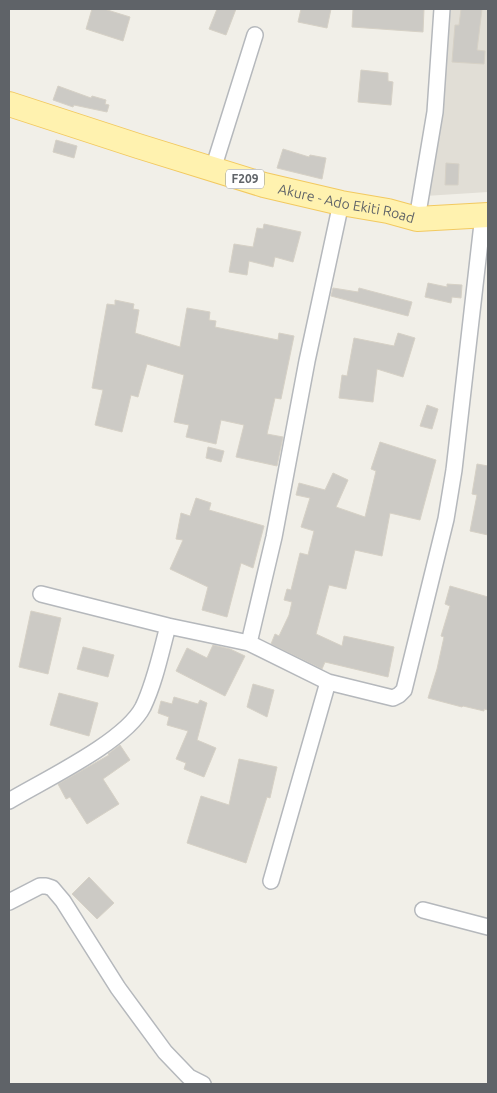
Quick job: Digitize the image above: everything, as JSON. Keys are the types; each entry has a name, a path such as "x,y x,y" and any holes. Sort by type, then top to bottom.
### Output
{"main road":[{"name":"Akure - Ado Ekiti Road","path":"9,104 264,185 341,203 418,218 486,215"}],"street":[{"path":"418,218 435,112 442,9"},
{"path":"213,169 255,34"},
{"path":"249,643 274,537 307,361 341,203"},
{"path":"41,594 168,626 249,643 328,682 393,698 399,695 404,690 446,518 454,470 486,215"},
{"path":"9,801 74,764 112,739 132,723 143,708 168,626"},
{"path":"271,881 328,682"},
{"path":"9,902 40,886 52,888 63,901 118,988 187,1081 203,1084"},
{"path":"423,910 488,927"}],"shaded area":[{"path":"451,9 488,9 488,192 425,196"}],"building":[{"path":"92,9 104,9 130,17 123,41 86,29"},
{"path":"217,9 236,9 226,35 209,29"},
{"path":"301,9 331,9 327,28 298,22"},
{"path":"353,9 424,9 423,32 352,27"},
{"path":"461,9 482,9 477,50 485,51 484,64 452,62 455,25 459,25"},
{"path":"361,70 388,73 388,81 393,82 391,105 358,102"},
{"path":"58,86 91,98 92,96 106,100 105,104 109,105 107,112 74,105 73,107 53,100"},
{"path":"56,140 77,146 74,158 53,152"},
{"path":"283,149 309,157 310,155 326,158 322,179 277,168"},
{"path":"446,163 459,164 458,185 445,185"},
{"path":"264,224 301,232 293,262 275,257 273,267 249,261 247,275 229,272 234,244 253,247 257,228 263,229"},
{"path":"428,283 447,287 447,284 462,285 461,298 452,297 451,303 425,297"},
{"path":"333,288 358,292 359,288 412,302 408,316 331,296"},
{"path":"115,300 134,304 133,309 139,310 135,333 180,347 187,308 210,312 209,320 216,321 215,327 278,340 279,333 294,336 281,399 275,398 267,434 283,437 277,466 236,457 244,425 221,420 216,444 186,437 189,425 174,422 184,375 147,364 138,397 131,395 122,432 95,425 103,390 92,388 107,304 115,305"},
{"path":"398,333 415,338 403,377 377,369 373,402 339,398 342,375 347,376 354,338 394,346"},
{"path":"427,405 438,409 432,429 420,426"},
{"path":"380,442 436,460 420,520 390,513 382,556 355,550 346,589 329,585 316,634 342,646 344,636 394,647 388,677 325,662 322,669 271,644 275,634 279,636 289,615 292,602 284,600 287,589 291,590 300,553 308,555 314,531 301,527 310,498 296,495 299,483 325,490 333,473 348,480 336,507 365,517 376,471 371,469"},
{"path":"208,447 224,451 221,462 206,458"},
{"path":"477,464 488,466 488,535 470,531 477,495 472,494"},
{"path":"196,498 211,503 209,510 264,526 253,568 241,563 227,617 202,610 208,587 170,569 183,540 176,539 181,513 190,516"},
{"path":"450,586 488,597 488,710 462,707 428,698 444,637 441,636 450,606 445,604"},
{"path":"31,611 61,618 48,674 19,667"},
{"path":"213,645 230,649 245,656 225,696 176,671 187,648 207,658"},
{"path":"83,647 114,655 108,677 77,669"},
{"path":"253,684 274,690 267,717 247,707"},
{"path":"59,693 98,703 89,736 50,725"},
{"path":"174,697 198,704 200,700 207,703 197,740 216,748 204,777 184,769 186,763 176,759 188,731 167,725 169,717 158,713 161,701 172,704"},
{"path":"120,745 130,760 103,779 119,804 87,824 70,797 66,799 58,784 109,755"},
{"path":"239,759 277,767 270,798 267,797 246,863 187,843 201,796 229,805"},
{"path":"89,877 114,903 97,919 72,894"}]}
